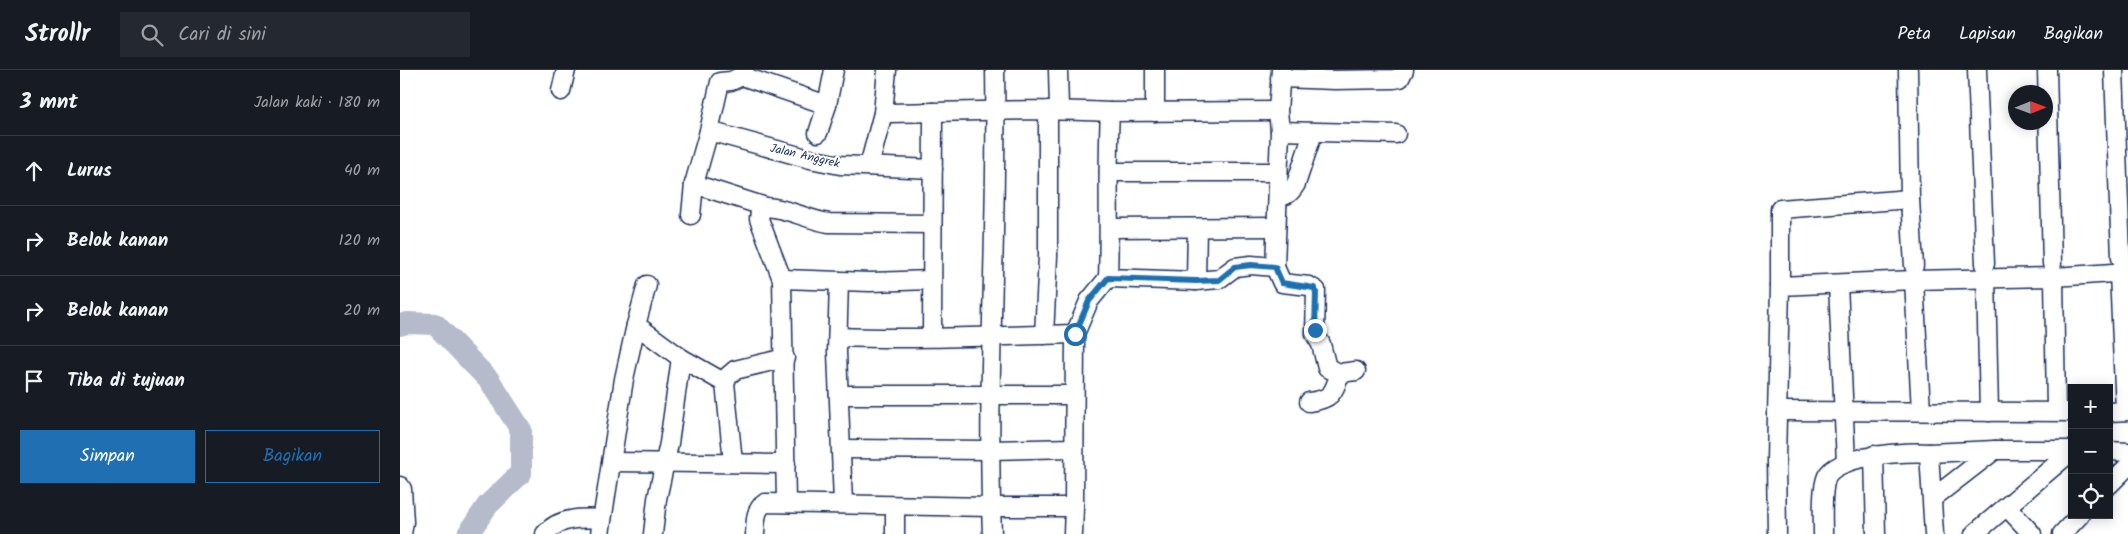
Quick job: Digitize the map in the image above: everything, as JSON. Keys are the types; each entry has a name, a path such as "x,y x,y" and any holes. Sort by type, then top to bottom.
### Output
{"street":[{"path":"561,91 566,70"},
{"path":"818,133 827,105 834,70"},
{"path":"869,166 882,113 887,70"},
{"path":"992,534 990,337 996,112 995,70"},
{"path":"1044,335 1054,109 1058,70"},
{"path":"1155,70 1155,112"},
{"path":"1309,402 1325,400 1334,392 1348,372 1327,368 1321,344 1316,336 1314,317 1316,290 1309,286 1282,283 1275,267 1280,131 1278,111 1281,74 1394,79 1400,78 1404,70"},
{"path":"1908,70 1910,198 1921,411"},
{"path":"1977,70 1989,412"},
{"path":"1777,411 2064,412 2053,270 2047,70"},
{"path":"2114,70 2123,268 2121,411"},
{"path":"691,215 694,184 709,131 715,76 731,81 743,73 827,105"},
{"path":"882,113 996,112 1054,109 1110,112 1278,111"},
{"path":"932,337 933,112"},
{"path":"1074,534 1075,334 1089,301 1108,278 1110,112"},
{"name":"Jalan Anggrek","path":"709,131 810,159 840,165 934,169"},
{"path":"1280,131 1396,134"},
{"path":"1278,197 1286,196 1296,184 1313,133"},
{"path":"1109,172 1278,172"},
{"path":"694,184 814,221 829,223 932,224"},
{"path":"1776,534 1780,209 1910,198"},
{"path":"766,207 760,212 759,219 782,279 785,358 786,503"},
{"path":"1110,228 1276,227"},
{"path":"1196,281 1197,228"},
{"path":"1108,278 1219,280 1235,267 1244,265 1275,267"},
{"path":"1780,286 1838,284 1914,273 2123,268"},
{"path":"782,279 870,282 932,280"},
{"path":"839,281 839,395 843,503"},
{"path":"1838,284 1846,463"},
{"path":"545,534 554,526 578,518 601,526 624,379 647,285"},
{"path":"636,325 681,358 725,383"},
{"path":"838,337 990,337 1075,334"},
{"path":"653,534 657,499 666,462 681,358"},
{"path":"733,462 725,383 728,376 735,370 785,358"},
{"path":"839,395 1074,395"},
{"path":"842,448 990,450 1073,448"},
{"path":"1823,534 1825,482 1830,472 1846,463 1874,455 1995,450 2068,450"},
{"path":"1933,498 1995,450"},
{"path":"2113,451 2128,452"},
{"path":"1930,454 1934,534"},
{"path":"1974,534 2068,454"},
{"path":"1874,455 1876,534"},
{"path":"611,462 786,464"},
{"path":"2113,482 2126,472"},
{"path":"400,486 402,489 404,522 402,534"},
{"path":"754,534 757,513 760,506 765,503 1074,507"},
{"path":"895,506 895,534"},
{"path":"2007,507 2032,534"},
{"path":"2062,534 2076,519"}],"waterway":[{"path":"400,325 407,323 435,324 489,380 521,430 521,473 487,506 468,534"}],"route":[{"path":"1075,334 1089,301 1108,278 1219,280 1225,273 1235,267 1244,265 1275,267 1282,283 1314,288 1316,290 1315,330"}]}
